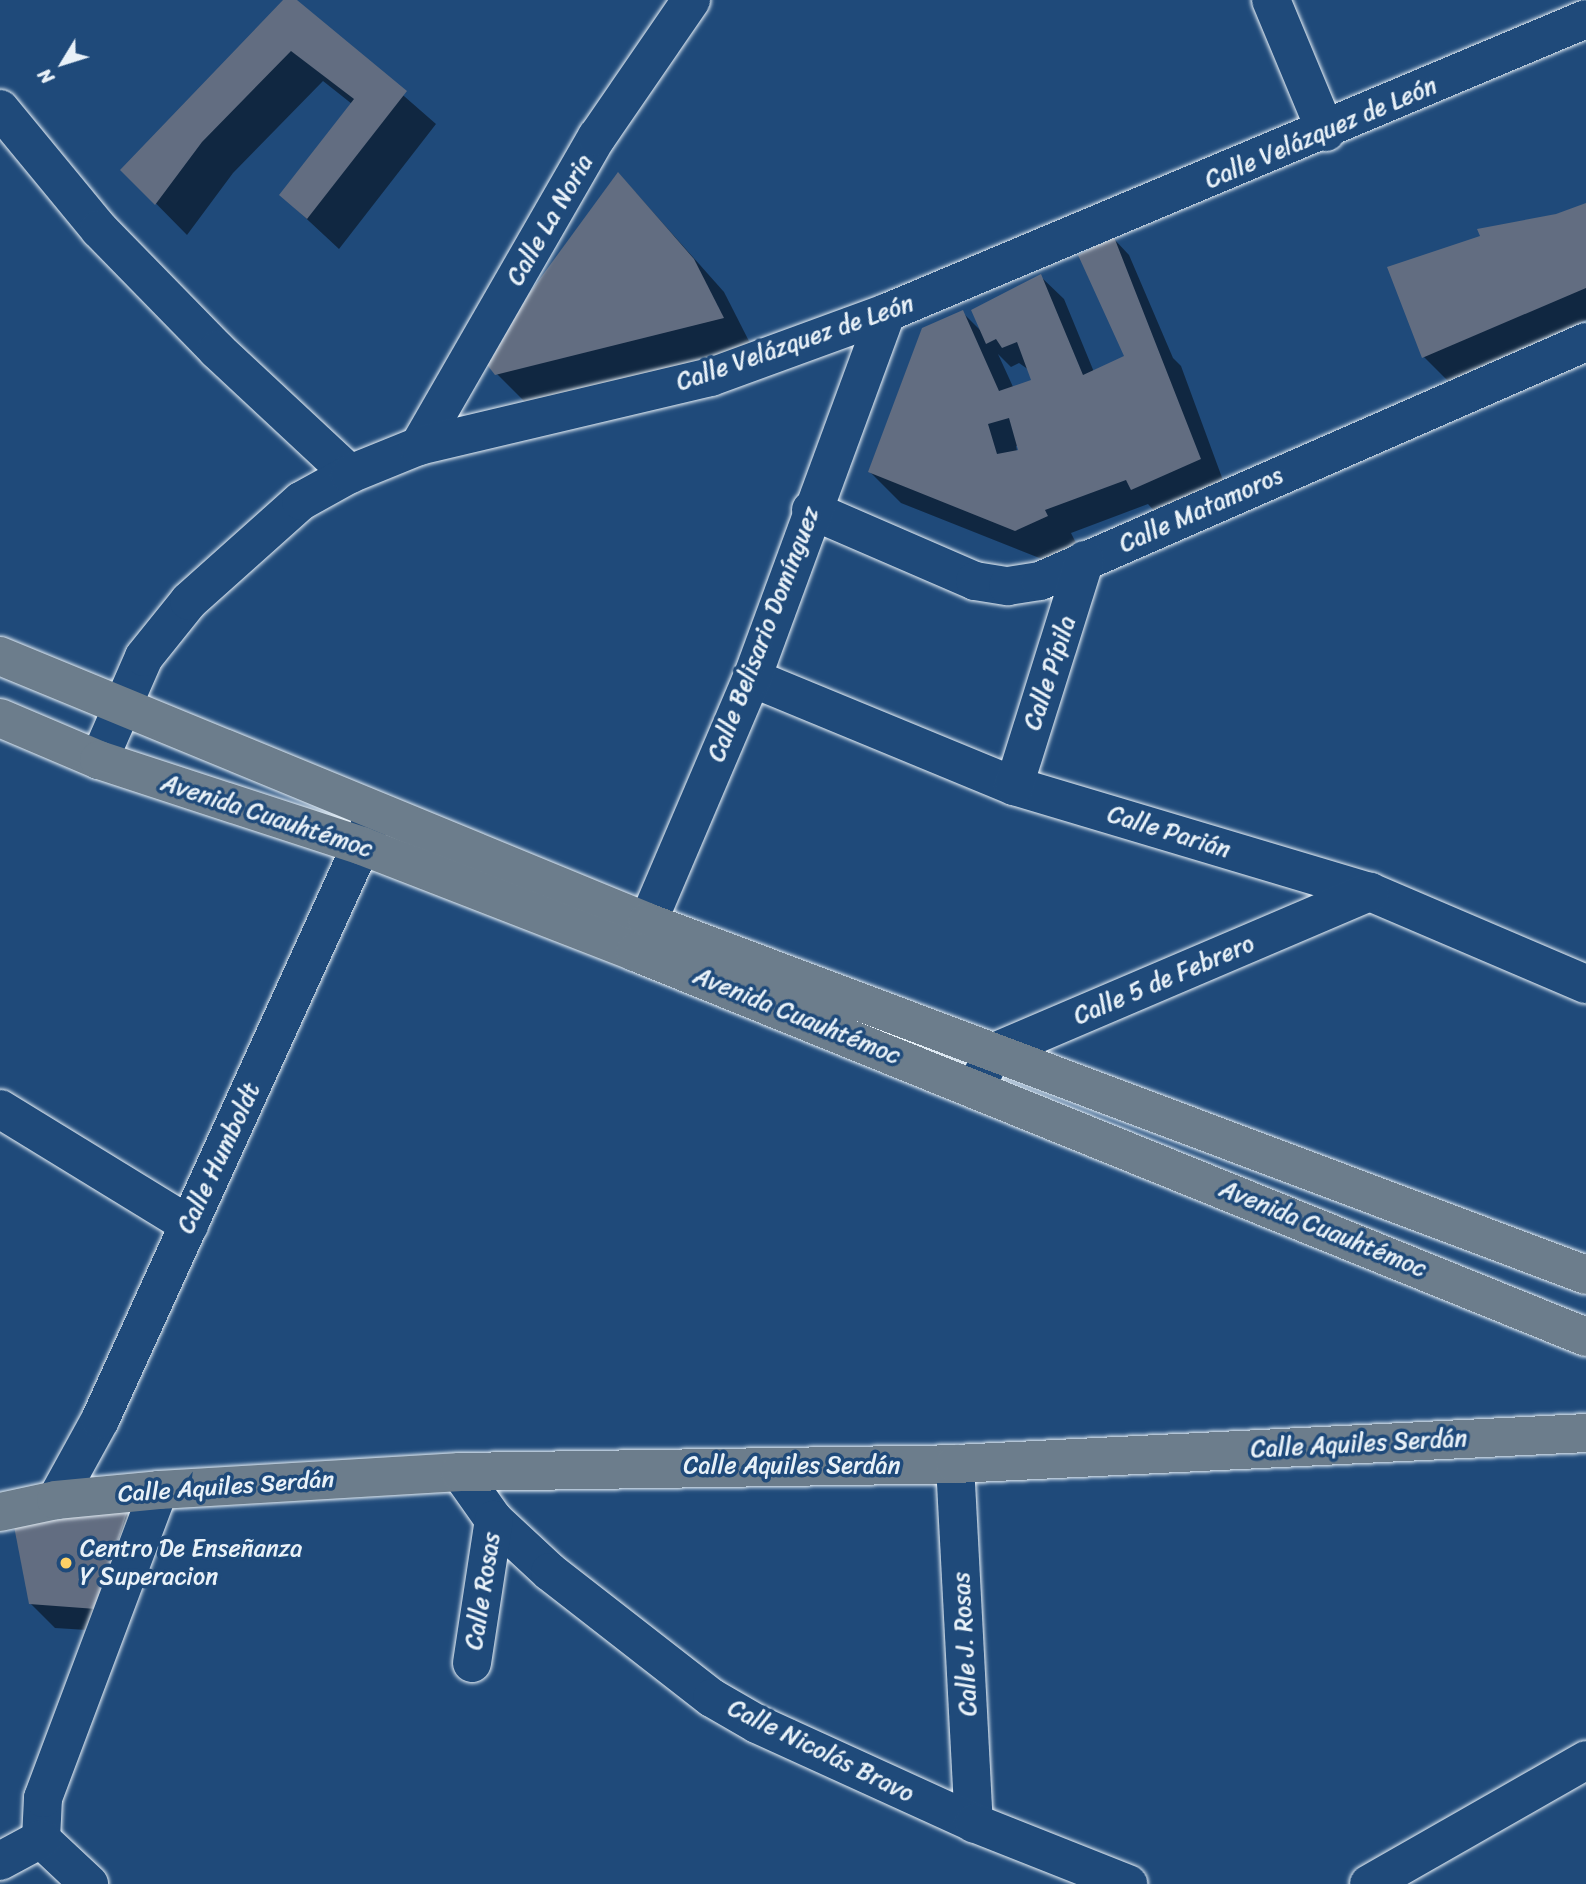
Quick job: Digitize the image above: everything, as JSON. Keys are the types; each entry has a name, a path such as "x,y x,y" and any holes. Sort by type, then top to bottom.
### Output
{"main road":[{"name":"Avenida Cuauhtémoc","path":"0,656 119,707 369,830 641,937 976,1087 1586,1337"},
{"name":"Avenida Cuauhtémoc","path":"0,718 99,760 369,830"},
{"name":"Avenida Cuauhtémoc","path":"641,937 992,1053 1586,1275"},
{"name":"Calle Aquiles Serdán","path":"0,1512 56,1500 159,1490 460,1472 955,1464 1586,1433"}],"street":[{"name":"Calle La Noria","path":"418,446 597,137 691,0"},
{"path":"1271,0 1326,132"},
{"name":"Calle Velázquez de León","path":"99,760 119,707 144,657 190,600 300,501 350,474 418,446 711,377 886,313 1326,132 1586,19"},
{"path":"0,109 99,229 216,350 350,474"},
{"name":"Calle Belisario Domínguez","path":"641,937 752,678 811,510 886,313"},
{"name":"Calle Matamoros","path":"811,510 975,581 1008,586 1040,581 1586,342"},
{"name":"Calle Pípila","path":"1014,786 1086,560"},
{"name":"Calle Parián","path":"752,678 1014,786 1370,892 1586,984"},
{"name":"Calle Humboldt","path":"56,1500 100,1420 369,830"},
{"name":"Calle 5 de Febrero","path":"992,1053 1370,892"},
{"path":"976,1087 992,1053"},
{"path":"0,1109 189,1225"},
{"name":"Calle J. Rosas","path":"955,1464 974,1824"},
{"name":"Calle Nicolás Bravo","path":"460,1472 494,1520 550,1572 712,1698 757,1724 974,1824 1128,1884"},
{"path":"2,1869 41,1839 43,1798 159,1490"},
{"name":"Calle Rosas","path":"472,1662 494,1520"},
{"path":"1369,1884 1586,1760"},
{"path":"41,1839 89,1884"}],"building":[{"path":"283,0 297,0 407,91 307,219 279,195 354,99 291,51 202,142 155,205 120,170"},
{"path":"618,172 694,259 724,318 495,375 482,358"},
{"path":"1586,203 1586,288 1422,358 1387,267 1480,236 1477,229 1556,214"},
{"path":"1114,237 1201,459 1131,490 1126,480 1045,510 1048,516 1015,531 868,472 922,328 963,310 999,391 1031,380 1017,342 1002,348 996,339 986,344 971,310 1041,274 1083,375 1124,356 1078,255","holes":["1009,418 1018,450 997,454 988,424"]},
{"name":"Centro De Enseñanza Y Superacion","path":"132,1497 96,1609 29,1604 13,1521"}],"place":[{"name":"Centro De Enseñanza Y Superacion","path":"66,1563"}]}
